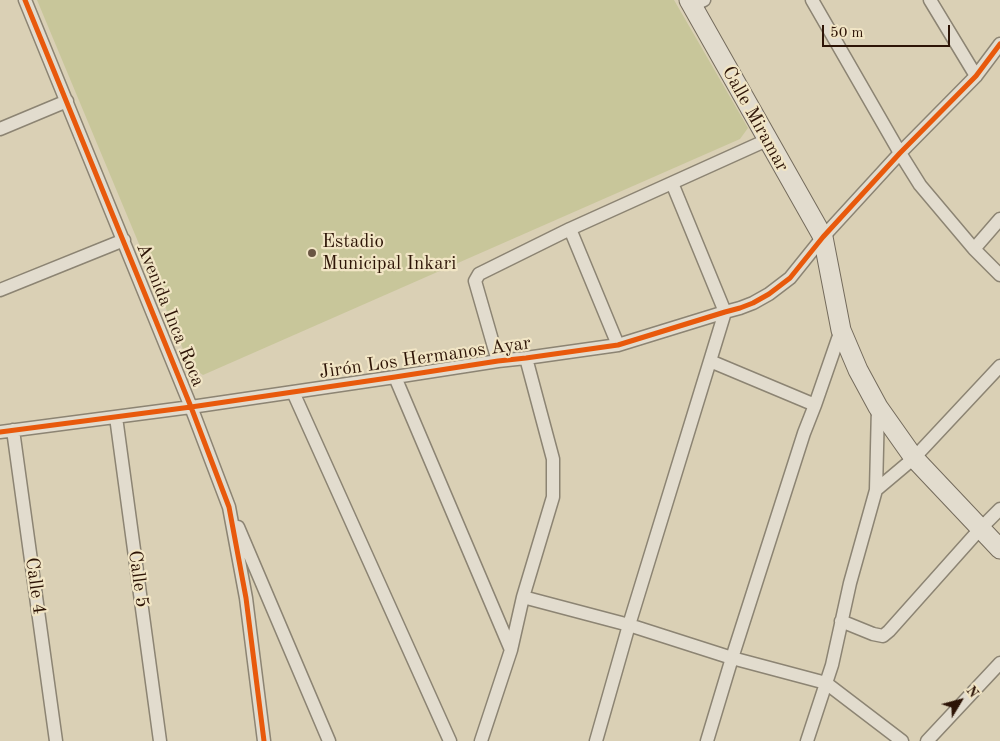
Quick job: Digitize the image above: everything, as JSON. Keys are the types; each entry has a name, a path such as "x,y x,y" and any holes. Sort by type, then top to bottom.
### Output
{"street":[{"name":"Avenida Inca Roca","path":"25,0 124,240 229,507 246,598 264,741"},
{"path":"812,0 920,185 974,249 1000,275"},
{"path":"930,0 976,76"},
{"name":"Calle Miramar","path":"695,2 767,140 823,237 841,330 858,370 878,407 914,458 1000,548"},
{"name":"Jirón Los Hermanos Ayar","path":"0,432 191,407 618,345 753,303 769,294 790,278 823,237 900,153 976,76 1000,44"},
{"path":"0,129 67,101"},
{"path":"498,361 475,281 480,274 570,229 767,140"},
{"path":"596,741 628,625 725,312 672,183"},
{"path":"974,249 1000,219"},
{"path":"570,229 618,345"},
{"path":"0,290 124,240"},
{"path":"707,741 804,432 841,330"},
{"path":"481,741 511,650 523,597 553,497 553,459 526,358"},
{"path":"710,361 815,405"},
{"path":"876,490 914,458 1000,366"},
{"path":"395,377 511,650"},
{"path":"293,392 450,741"},
{"path":"807,741 832,665 850,583 876,490 878,407"},
{"name":"Calle 5","path":"116,417 160,741"},
{"name":"Calle 4","path":"13,430 56,741"},
{"path":"229,507 330,741"},
{"path":"841,621 873,634 882,636 889,632 1000,509"},
{"path":"523,597 628,625 732,658 826,683 902,741"},
{"path":"927,741 1000,663"}],"shaded area":[{"name":"Estadio Municipal Inkari","path":"37,0 674,0 748,128 740,139 203,375 190,366"}],"cycle path":[{"path":"25,0 191,407 229,507 246,598 264,741"},
{"path":"0,432 191,407 618,345 753,303 769,294 790,278 823,237 900,153 976,76 1000,44"}],"place":[{"name":"Estadio Municipal Inkari","path":"312,253"}]}
